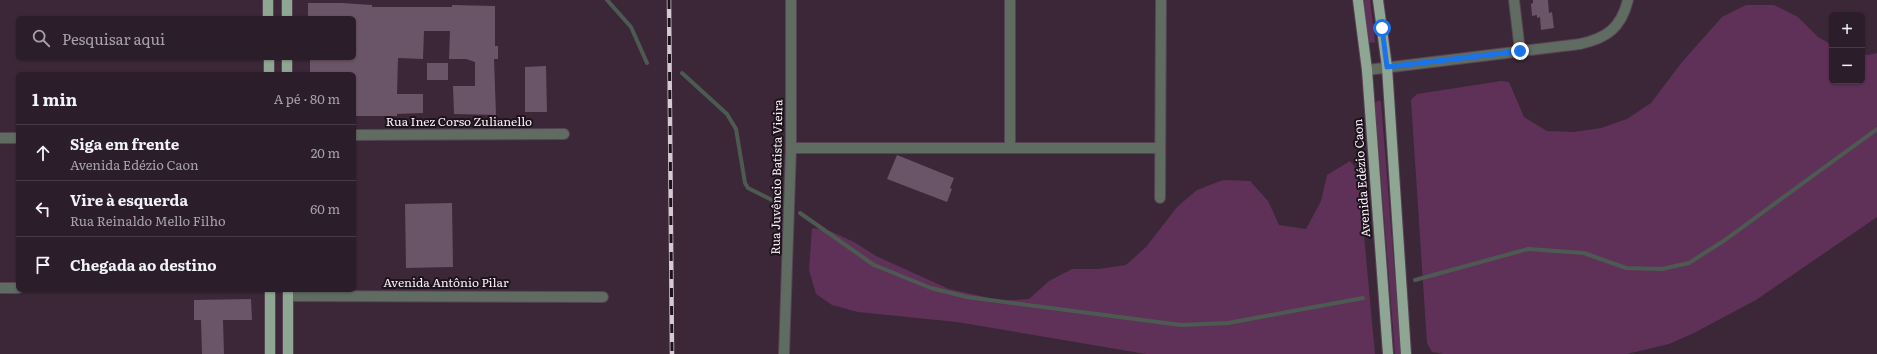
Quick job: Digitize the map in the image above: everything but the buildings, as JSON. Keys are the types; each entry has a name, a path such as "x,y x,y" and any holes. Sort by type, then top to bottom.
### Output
{"main road":[{"path":"268,0 268,16"},
{"path":"286,0 287,16"},
{"name":"Avenida Edézio Caon","path":"1358,0 1367,70 1388,354"},
{"path":"1378,0 1387,67 1406,354"},
{"path":"269,60 269,72"},
{"path":"287,60 287,72"},
{"path":"270,292 270,354"},
{"path":"288,293 288,354"}],"street":[{"name":"Rua Juvêncio Batista Vieira","path":"784,354 791,148 791,0"},
{"path":"1010,0 1010,148"},
{"path":"1160,198 1161,0"},
{"path":"1514,0 1520,51"},
{"path":"1367,70 1595,41 1607,34 1616,26 1625,13 1628,0"},
{"name":"Rua Inez Corso Zulianello","path":"356,135 564,134"},
{"path":"0,138 16,138"},
{"path":"791,148 1160,148"},
{"path":"0,288 16,288"},
{"name":"Avenida Antônio Pilar","path":"288,293 603,297"}],"shaded area":[{"path":"1364,0 1370,0 1374,43 1369,42"},
{"path":"1746,5 1774,5 1798,17 1818,37 1829,43 1829,84 1865,84 1865,54 1877,53 1877,217 1756,300 1694,333 1669,344 1627,354 1444,354 1432,352 1427,343 1411,100 1417,94 1501,81 1509,82 1524,117 1547,131 1574,132 1601,128 1627,119 1651,103 1682,62 1722,17"},
{"path":"1379,100 1381,102 1401,354 1395,354 1375,103"},
{"path":"1350,161 1358,171 1375,354 1146,354 957,322 858,312 832,305 816,294 809,270 812,228 830,231 854,242 876,256 949,289 1003,301 1029,299 1049,281 1072,269 1099,269 1126,265 1146,247 1177,207 1197,190 1223,180 1250,181 1268,201 1279,225 1306,229 1321,201 1327,175"}],"waterway":[{"path":"607,0 631,27 647,63"},
{"path":"682,73 727,114 736,129 745,183 748,188 778,203"},
{"path":"1415,280 1528,249 1584,253 1626,268 1662,269 1689,263 1725,240 1877,129"},
{"path":"800,213 874,265 931,288 967,297 1181,325 1228,323 1363,298"}],"railway":[{"path":"669,0 672,354"}],"route":[{"path":"1382,28 1387,67 1520,51"}]}
